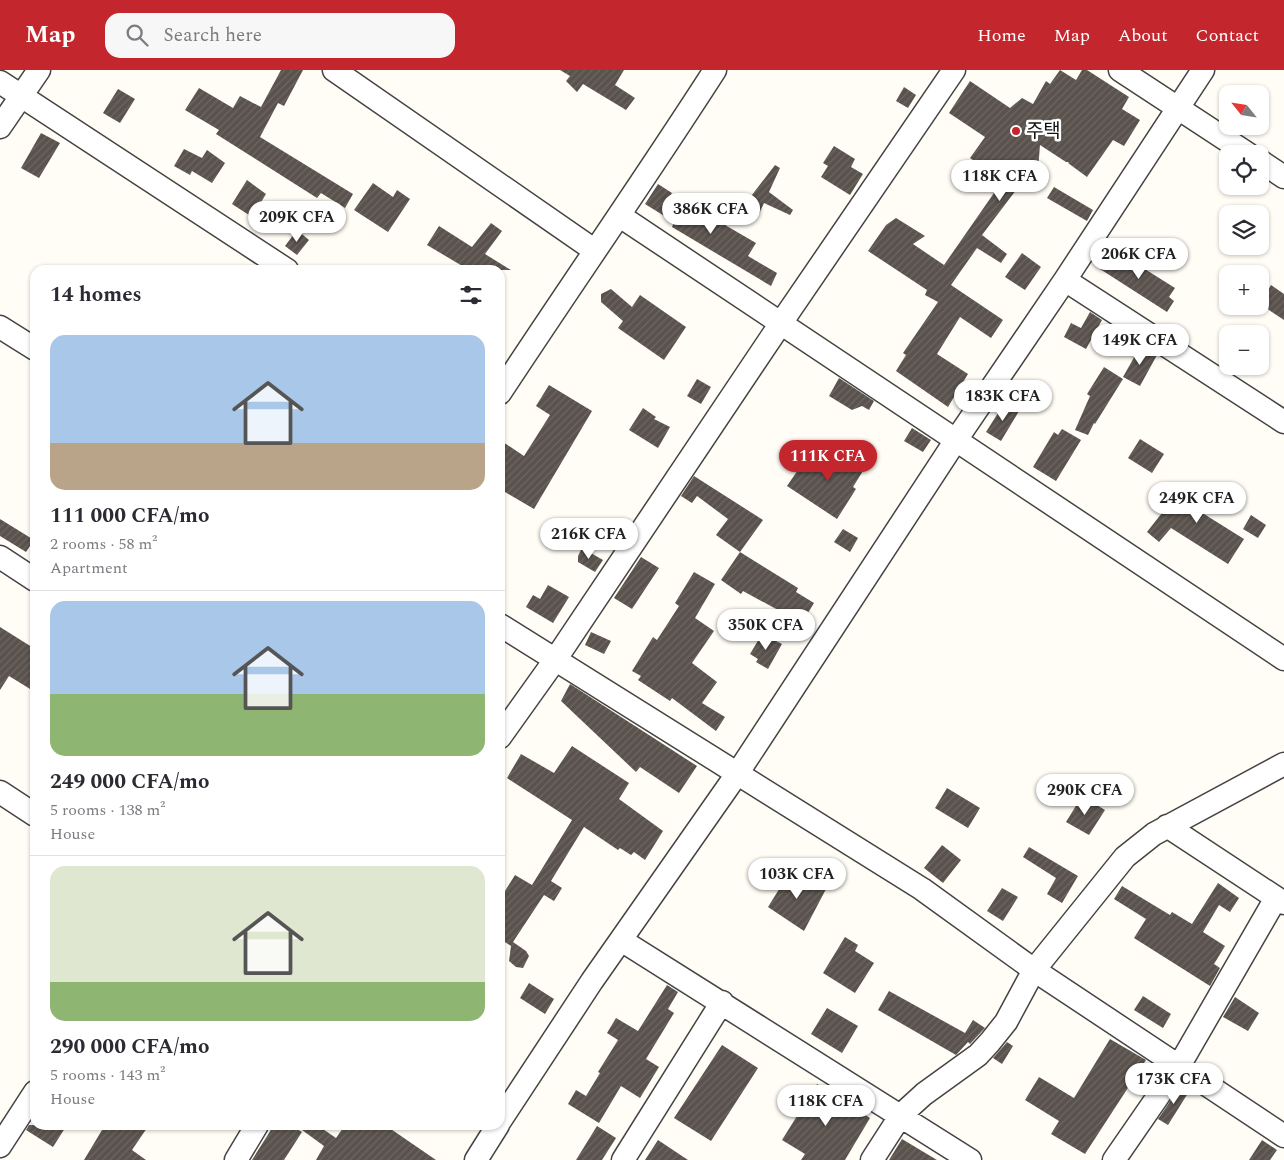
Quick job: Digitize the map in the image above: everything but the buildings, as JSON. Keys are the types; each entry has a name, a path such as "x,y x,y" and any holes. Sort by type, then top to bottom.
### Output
{"street":[{"path":"0,127 39,70"},
{"path":"334,70 594,250"},
{"path":"505,385 594,250 620,216 714,70"},
{"path":"505,730 555,660 781,323 954,70"},
{"path":"1120,70 1234,145"},
{"path":"505,1114 621,940 737,774 956,440 1065,280 1203,70"},
{"path":"0,82 280,265"},
{"path":"1269,168 1284,177"},
{"path":"620,216 1284,659"},
{"path":"1065,280 1284,422"},
{"path":"0,327 30,346"},
{"path":"0,557 30,577"},
{"path":"505,628 922,889 1034,970 1284,1136"},
{"path":"872,1160 901,1115 924,1094 978,1055 990,1042 1006,1022 1034,970 1125,857 1140,843 1168,826 1284,764"},
{"path":"0,792 30,813"},
{"path":"1114,1160 1179,1066 1280,901 1168,826"},
{"path":"621,940 970,1160"},
{"path":"622,1160 722,1002"},
{"path":"0,1146 30,1100"},
{"path":"236,1160 254,1130"},
{"path":"476,1160 495,1130"},
{"path":"0,1156 5,1160"}],"place":[{"name":"주택","path":"1016,131"}]}
